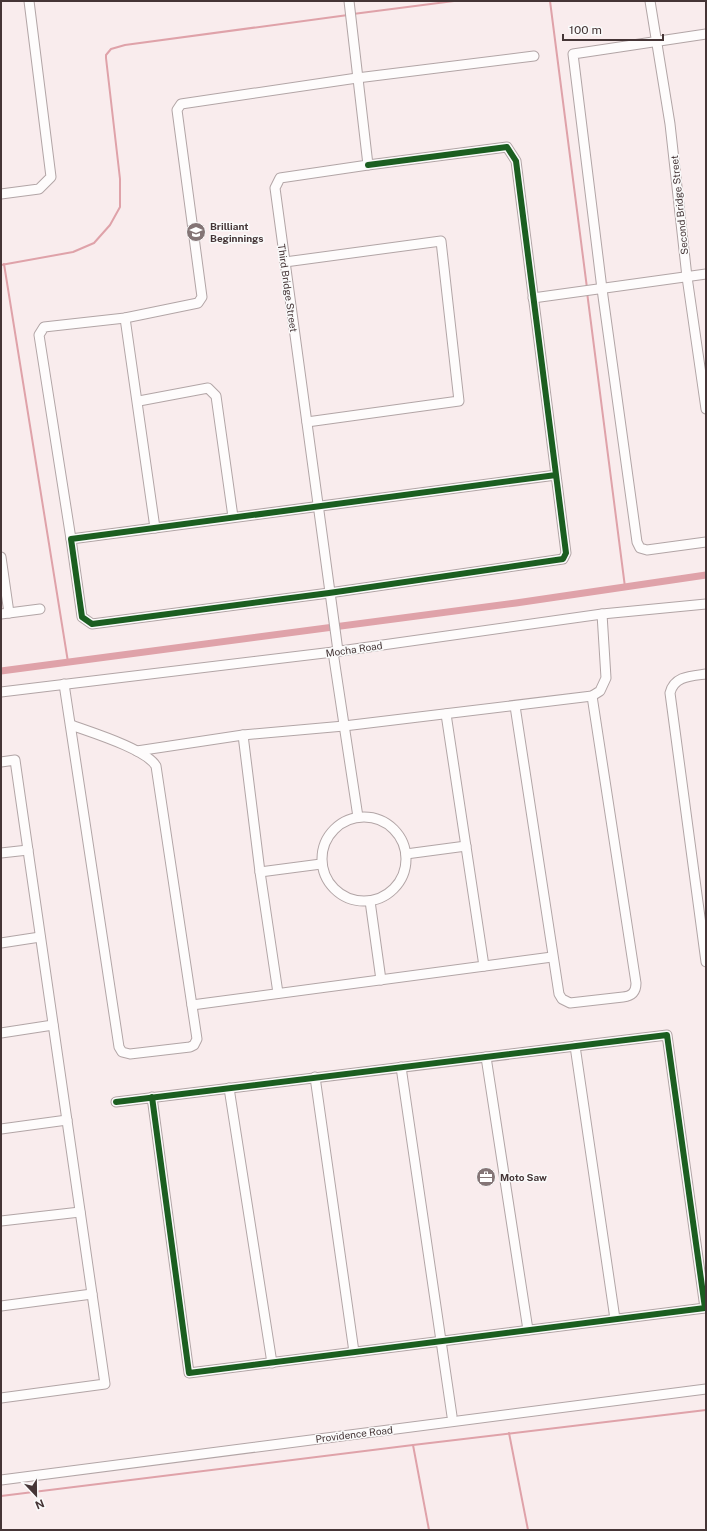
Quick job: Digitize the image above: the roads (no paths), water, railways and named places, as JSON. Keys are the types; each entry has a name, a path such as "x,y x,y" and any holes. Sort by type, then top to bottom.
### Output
{"street":[{"path":"1,194 39,189 51,176 29,1"},
{"name":"Second Bridge Street","path":"650,1 670,124 687,277 706,409"},
{"path":"349,5 357,78 361,166 507,147 516,161 566,553 564,559 329,593 92,624 82,617 39,335 44,327 125,318 198,303 202,297 177,110 181,104 357,78 534,56"},
{"path":"706,34 573,54 598,290 637,542 640,548 647,550 706,542"},
{"name":"Third Bridge Street","path":"358,817 344,726 335,636 275,188 280,178 361,166"},
{"path":"285,262 441,241 459,401 307,422"},
{"path":"533,298 706,274"},
{"path":"125,318 139,401 146,472 155,528"},
{"path":"139,401 208,388 216,396 233,517"},
{"path":"71,538 556,475"},
{"path":"1,557 5,614 40,609"},
{"name":"Mocha Road","path":"1,692 336,651 602,614 706,604"},
{"path":"136,751 243,735 344,726 592,696 600,691 606,678 602,614"},
{"path":"706,674 685,677 678,680 671,688 670,694 706,962"},
{"path":"64,684 120,1050 125,1054 130,1054 190,1047 194,1045 196,1039 192,1005 158,774 154,762 136,751 71,725"},
{"path":"515,706 552,957 559,994 566,1002 570,1003 630,996 636,988 592,696"},
{"path":"446,714 484,966"},
{"path":"243,735 260,872 278,993"},
{"path":"1,762 15,760 105,1384 1,1398"},
{"path":"358,817 371,817 389,825 402,841 406,854 404,873 398,885 388,894 370,901 356,901 338,893 325,877 321,864 322,851 330,833 345,821 358,817"},
{"path":"406,854 466,846"},
{"path":"1,853 28,850"},
{"path":"260,872 321,864"},
{"path":"370,901 381,980"},
{"path":"1,943 40,937"},
{"path":"192,1005 552,957"},
{"path":"1,1033 53,1025"},
{"path":"116,1102 152,1097 486,1057 668,1034 704,1308 189,1374 152,1097"},
{"path":"575,1046 615,1319"},
{"path":"486,1057 528,1330"},
{"path":"401,1067 452,1416"},
{"path":"315,1078 354,1352"},
{"path":"229,1088 272,1363"},
{"path":"1,1129 67,1120"},
{"path":"1,1221 80,1212"},
{"path":"1,1306 92,1294"},
{"name":"Providence Road","path":"1,1474 706,1384"},
{"name":"Providence Road","path":"1,1480 706,1389"}],"waterway":[{"path":"353,14 454,1"},
{"path":"550,1 587,288"},
{"path":"1,265 73,252 94,243 110,225 120,207 120,179 106,58 106,55 111,49 125,45 348,15"},
{"path":"4,264 68,662"},
{"path":"587,292 625,587"},
{"path":"1,671 516,603 706,575"},
{"path":"1,1496 706,1410"},
{"path":"509,1433 528,1530"},
{"path":"413,1445 429,1530"}],"place":[{"name":"Brilliant Beginnings","path":"196,232"},
{"name":"Moto Saw","path":"486,1177"}]}
